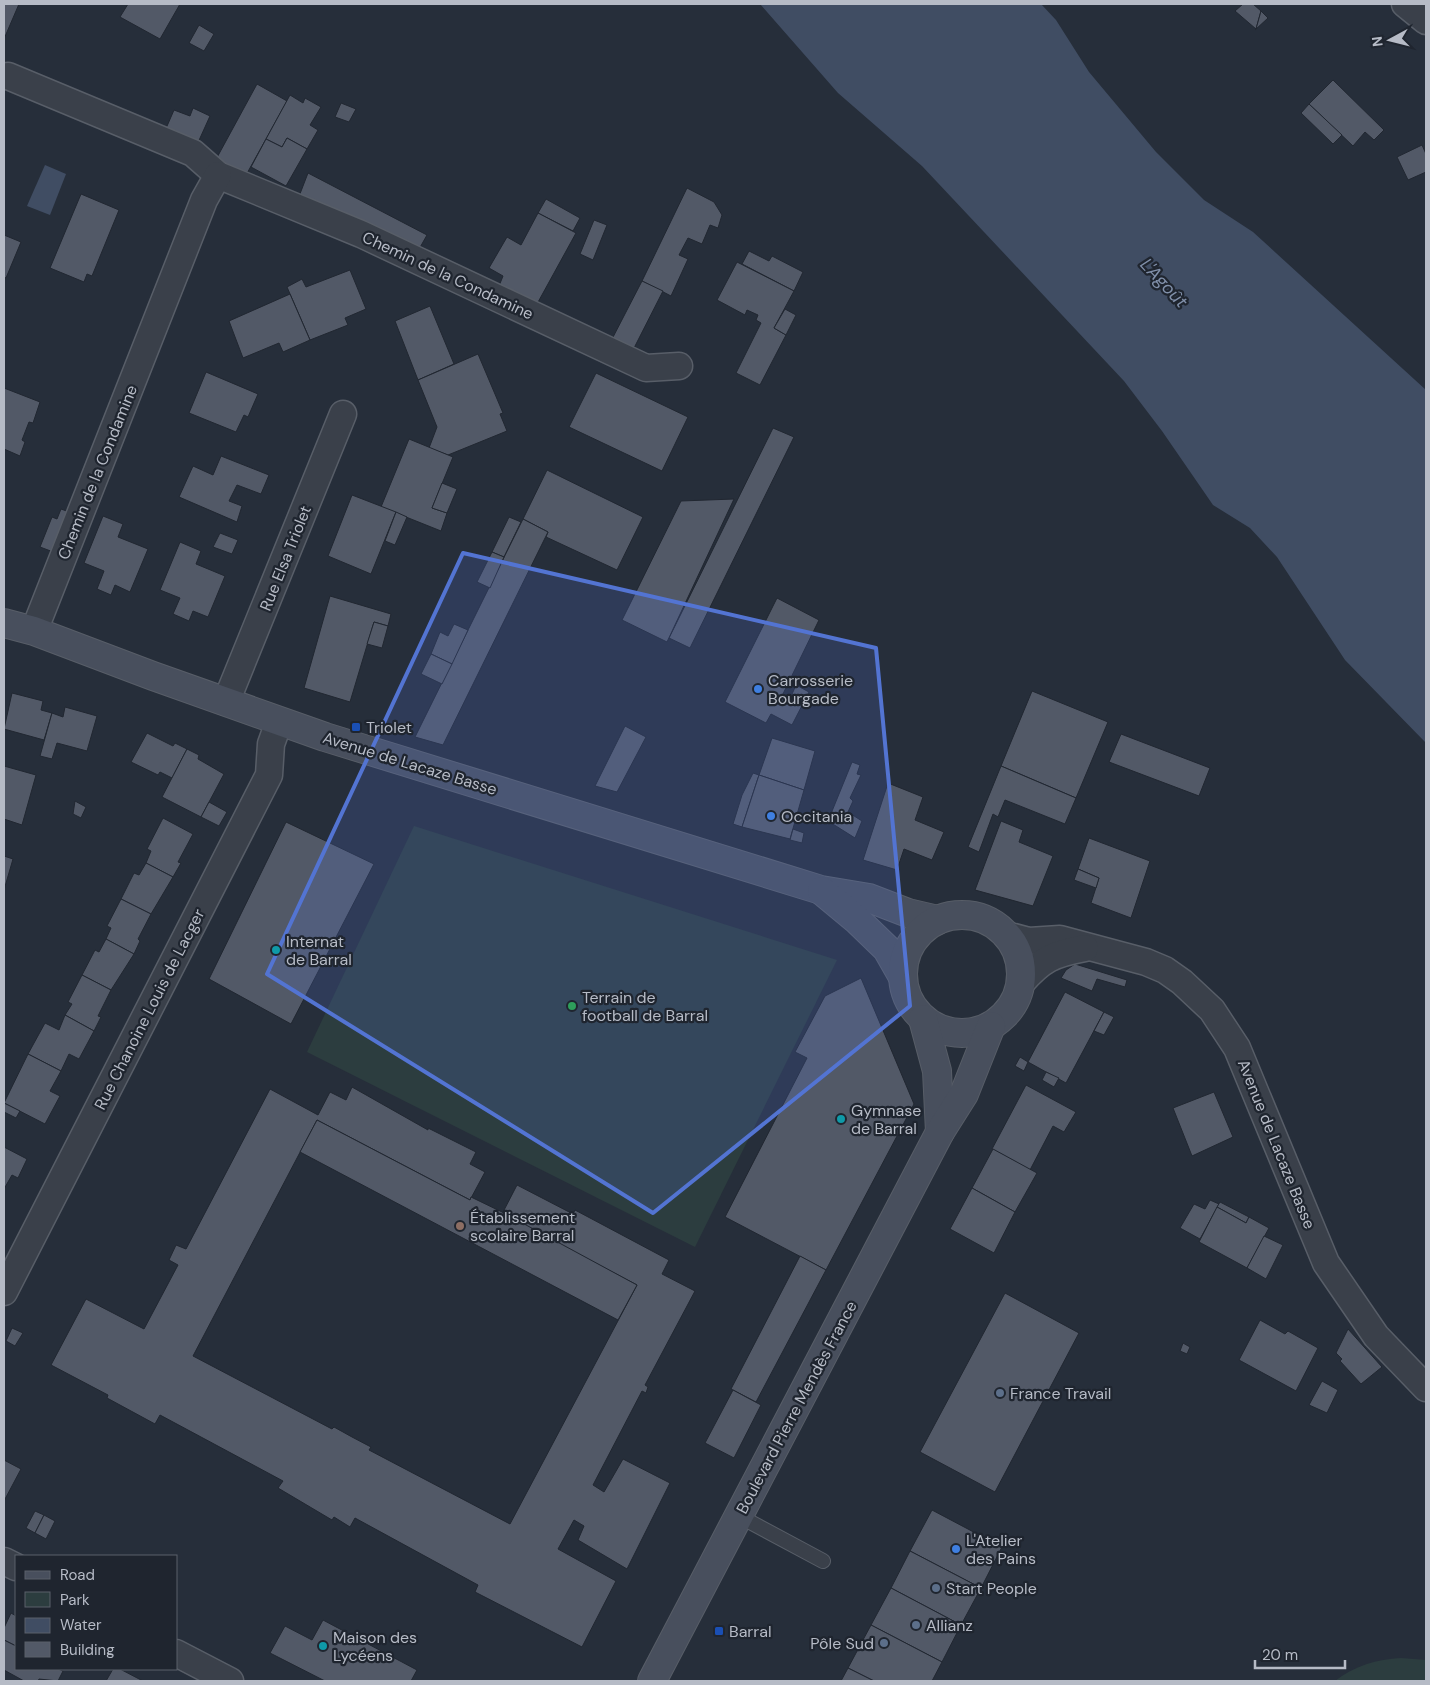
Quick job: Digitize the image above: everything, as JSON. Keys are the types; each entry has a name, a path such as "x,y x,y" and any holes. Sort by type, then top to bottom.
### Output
{"main road":[{"name":"Avenue de Lacaze Basse","path":"4,623 34,631 279,722 821,890"},
{"path":"821,890 869,898 908,913 938,920"},
{"path":"821,890 857,920 887,949 903,977"},
{"path":"956,915 975,916 992,923 1006,935 1016,949 1021,966 1021,983 1015,1000 1005,1015 991,1026 978,1032 949,1032 935,1027 913,1007 906,993 903,977 904,960 912,943 923,930 938,920 956,915"},
{"path":"924,1019 937,1072 940,1132"},
{"name":"Boulevard Pierre Mendès France","path":"652,1681 940,1132 964,1094 991,1026"}],"street":[{"path":"1405,4 1426,22"},
{"name":"Chemin de la Condamine","path":"8,76 193,154 218,175 361,234 646,368 679,366"},
{"name":"Chemin de la Condamine","path":"34,631 204,200 218,175"},
{"name":"Rue Elsa Triolet","path":"226,702 343,414"},
{"name":"Rue Chanoine Louis de Lacger","path":"4,1292 269,775 271,744 279,722"},
{"name":"Avenue de Lacaze Basse","path":"1006,935 1029,941 1060,940 1118,954 1165,970 1182,982 1212,1010 1237,1048 1326,1264 1376,1336 1426,1388"},
{"name":"Avenue de Lacaze Basse","path":"1021,983 1038,964 1062,952 1090,948"},
{"path":"178,1654 230,1681"}],"lane":[{"path":"739,1516 823,1561"}],"highlighted area":[{"path":"463,553 876,648 910,1006 653,1213 267,974"}],"green space":[{"name":"Terrain de football de Barral","path":"414,826 837,960 695,1247 307,1052"},
{"path":"1401,1658 1426,1660 1426,1681 1335,1681 1350,1671 1366,1664"}],"water":[{"name":"L'Agoût","path":"760,4 1041,4 1056,20 1089,72 1156,152 1204,200 1253,232 1426,390 1426,743 1345,660 1277,557 1250,528 1213,505 1162,431 1124,381 922,166 838,93"},
{"path":"45,165 66,174 50,215 27,206"}],"building":[{"path":"4,4 19,4 4,39"},
{"path":"128,4 180,4 160,39 120,17"},
{"path":"1243,4 1253,4 1261,11 1256,29 1235,11"},
{"path":"1261,11 1268,18 1255,30 1256,29"},
{"path":"199,25 214,34 204,51 189,43"},
{"path":"1333,80 1384,130 1374,140 1365,132 1353,146 1309,104"},
{"path":"257,84 287,101 245,177 214,163"},
{"path":"290,95 303,103 305,98 321,107 310,125 318,130 307,149 287,138 282,147 266,139"},
{"path":"341,103 356,109 349,122 335,117"},
{"path":"1309,104 1342,135 1333,144 1301,113"},
{"path":"193,108 210,116 196,147 164,133 174,110 190,116"},
{"path":"287,138 307,149 286,186 251,167 266,139 282,147"},
{"path":"1422,145 1426,154 1426,172 1408,180 1397,157"},
{"path":"308,173 427,235 418,251 298,199"},
{"path":"687,188 714,202 722,215 718,228 710,225 702,244 688,238 679,255 688,259 671,296 642,281"},
{"path":"81,194 119,210 92,276 87,274 84,282 50,268"},
{"path":"546,199 580,218 573,231 538,213"},
{"path":"538,213 576,233 537,304 499,286 503,276 489,268 507,237 521,245"},
{"path":"594,220 607,225 593,260 580,254"},
{"path":"4,235 21,242 6,278 4,277"},
{"path":"749,251 769,261 772,256 803,272 794,291 742,264"},
{"path":"737,262 794,291 774,328 786,335 760,385 736,373 761,323 756,320 758,315 747,310 745,315 717,300"},
{"path":"350,270 366,309 345,318 348,325 310,340 287,287 302,279 306,287"},
{"path":"642,281 663,291 632,352 611,341"},
{"path":"290,294 310,340 283,352 279,343 243,358 229,321"},
{"path":"430,306 454,364 418,380 395,321"},
{"path":"785,309 796,315 786,335 774,328"},
{"path":"478,354 503,413 500,414 507,431 448,455 429,448 437,427 418,380"},
{"path":"206,372 258,394 248,417 244,415 236,432 189,413"},
{"path":"596,373 688,417 662,471 569,427"},
{"path":"4,388 40,402 33,423 29,422 22,440 25,442 20,456 4,449"},
{"path":"773,428 794,437 690,648 669,638"},
{"path":"409,439 453,457 432,508 447,513 441,531 381,507"},
{"path":"221,456 269,475 261,494 237,485 229,501 242,506 237,522 179,497 193,466 213,475"},
{"path":"547,470 643,517 617,570 546,537 548,532 523,519"},
{"path":"442,483 457,489 447,513 432,508"},
{"path":"352,495 396,512 371,574 328,556"},
{"path":"734,499 667,642 622,620 681,501"},
{"path":"61,509 72,513 56,553 40,547 52,517 57,519"},
{"path":"396,512 407,517 395,545 385,541"},
{"path":"103,516 123,524 118,537 148,549 130,592 115,585 111,595 97,589 104,571 84,563"},
{"path":"509,517 521,522 504,557 492,552"},
{"path":"523,519 548,532 443,745 415,737"},
{"path":"220,533 238,540 232,554 213,547"},
{"path":"180,542 201,551 196,564 225,576 208,617 193,611 189,621 173,614 180,598 160,590"},
{"path":"492,552 504,557 490,588 477,582"},
{"path":"330,596 391,614 388,626 374,622 350,702 304,688"},
{"path":"777,598 819,620 781,698 789,701 796,685 809,692 792,725 771,714 766,723 725,702"},
{"path":"374,622 388,626 382,648 367,644"},
{"path":"454,624 468,630 452,664 431,654 440,632 448,636"},
{"path":"431,654 452,664 442,684 421,674"},
{"path":"1032,691 1108,722 1076,798 1001,766"},
{"path":"12,693 43,701 41,710 52,713 44,740 4,729"},
{"path":"65,707 97,716 87,751 57,743 52,759 40,756 52,713 63,717"},
{"path":"625,726 646,737 617,792 595,786"},
{"path":"147,733 173,746 175,743 187,749 172,778 160,772 158,775 131,762"},
{"path":"1121,734 1210,768 1199,796 1109,762"},
{"path":"772,738 815,751 804,790 759,775"},
{"path":"187,749 199,755 198,759 224,774 201,817 162,797"},
{"path":"852,762 860,765 857,774 861,775 850,798 853,801 848,812 862,821 855,838 828,821"},
{"path":"4,766 36,775 22,825 4,819"},
{"path":"1001,766 1076,798 1065,824 1005,800 998,817 993,814 979,852 968,847"},
{"path":"753,773 759,775 742,827 733,824 742,795"},
{"path":"759,775 804,790 790,839 742,827"},
{"path":"888,783 923,797 915,820 944,832 932,860 904,849 897,870 863,860"},
{"path":"75,801 86,807 81,818 73,814"},
{"path":"209,802 227,812 219,826 201,817"},
{"path":"163,818 193,834 178,862 181,863 173,877 146,863 151,851 147,849"},
{"path":"1001,821 1023,830 1019,842 1053,856 1033,906 975,890"},
{"name":"Internat de Barral","path":"286,822 374,864 291,1024 209,979"},
{"path":"793,829 804,833 802,843 790,840"},
{"path":"1089,838 1150,861 1131,918 1091,903 1099,878 1078,869"},
{"path":"4,856 13,859 4,890"},
{"path":"146,863 173,877 151,914 121,899 134,873 139,875"},
{"path":"1078,869 1099,878 1096,888 1074,880"},
{"path":"121,899 151,914 138,939 140,941 134,954 106,939 111,928 107,926"},
{"path":"106,939 134,954 111,990 82,975 95,950 99,952"},
{"path":"1075,964 1127,980 1125,987 1097,979 1092,991 1061,978 1066,970"},
{"path":"82,975 111,990 98,1016 101,1017 94,1031 65,1015 72,1004 68,1002"},
{"name":"Gymnase de Barral","path":"861,978 914,1104 826,1270 725,1217 807,1058 795,1052 825,996"},
{"path":"1065,992 1104,1012 1066,1083 1028,1062"},
{"path":"1104,1012 1114,1017 1104,1035 1094,1031"},
{"path":"65,1015 94,1031 79,1059 69,1054 61,1071 28,1054 45,1023 59,1030"},
{"path":"28,1054 61,1071 50,1091 60,1096 45,1124 4,1103"},
{"path":"1020,1057 1028,1062 1024,1071 1015,1066"},
{"path":"1046,1072 1059,1078 1054,1087 1042,1080"},
{"path":"1026,1085 1076,1112 1064,1132 1053,1126 1030,1170 992,1149"},
{"path":"352,1087 428,1130 428,1128 476,1152 470,1164 485,1172 470,1200 317,1120 193,1356 332,1429 334,1427 371,1447 369,1450 510,1524 637,1285 502,1214 517,1185 573,1214 575,1210 669,1260 662,1274 695,1291 645,1385 648,1387 646,1393 642,1391 593,1485 604,1492 623,1459 670,1483 627,1569 578,1540 584,1526 574,1520 558,1549 616,1581 582,1647 475,1592 478,1585 355,1518 350,1527 334,1517 332,1520 278,1488 283,1481 160,1415 155,1424 107,1398 108,1395 51,1365 86,1299 144,1329 178,1265 169,1260 176,1245 186,1249 270,1089 318,1115 330,1092 346,1100"},
{"path":"1214,1092 1233,1137 1192,1156 1173,1108"},
{"path":"4,1103 20,1111 16,1118 4,1112"},
{"path":"317,1120 470,1200 471,1197 502,1212 637,1285 618,1320 300,1152"},
{"path":"4,1147 27,1159 18,1178 12,1175 4,1189"},
{"path":"993,1149 1037,1173 1015,1212 972,1188"},
{"path":"972,1188 1015,1212 994,1253 950,1229"},
{"path":"1210,1200 1219,1204 1200,1239 1180,1228 1194,1204 1205,1209"},
{"path":"1220,1202 1249,1217 1246,1223 1217,1207"},
{"path":"1217,1207 1246,1223 1249,1217 1269,1228 1247,1268 1199,1242"},
{"path":"1264,1236 1283,1245 1266,1279 1247,1268"},
{"path":"800,1256 826,1270 756,1402 731,1389"},
{"name":"France Travail","path":"1005,1293 1079,1333 995,1492 920,1452"},
{"path":"1260,1320 1285,1334 1288,1331 1318,1348 1296,1391 1239,1360"},
{"path":"12,1328 23,1333 15,1346 6,1341"},
{"path":"1348,1329 1382,1367 1361,1384 1340,1361 1342,1359 1336,1353"},
{"path":"1183,1343 1190,1347 1187,1354 1180,1351"},
{"path":"1322,1381 1338,1390 1327,1413 1309,1405"},
{"path":"733,1390 761,1405 734,1458 705,1443"},
{"path":"4,1460 21,1469 4,1501"},
{"name":"L'Atelier des Pains","path":"932,1510 1002,1547 981,1588 910,1551"},
{"path":"35,1511 44,1515 35,1533 26,1528"},
{"path":"44,1515 55,1521 46,1539 35,1533"},
{"name":"Start People","path":"910,1551 981,1588 961,1625 891,1588"},
{"name":"Allianz","path":"891,1588 961,1625 942,1662 871,1625"},
{"path":"11,1613 15,1615 15,1646 4,1640 4,1628"},
{"name":"Maison des Lycéens","path":"323,1620 417,1670 411,1681 325,1681 270,1653 285,1626 312,1640"},
{"name":"Pôle Sud","path":"871,1625 942,1662 932,1681 874,1681 848,1668"},
{"path":"4,1640 15,1646 15,1670 63,1671 58,1681 39,1679 38,1681 24,1681 4,1670"},
{"path":"848,1668 874,1681 841,1681"},
{"path":"112,1670 122,1670 143,1681 106,1681"}],"place":[{"name":"Carrosserie Bourgade","path":"758,689"},
{"name":"Triolet","path":"356,727"},
{"name":"Occitania","path":"771,816"},
{"name":"Internat de Barral","path":"276,950"},
{"name":"Terrain de football de Barral","path":"572,1006"},
{"name":"Gymnase de Barral","path":"841,1119"},
{"name":"Établissement scolaire Barral","path":"460,1226"},
{"name":"France Travail","path":"1000,1393"},
{"name":"L'Atelier des Pains","path":"956,1549"},
{"name":"Start People","path":"936,1588"},
{"name":"Allianz","path":"916,1625"},
{"name":"Barral","path":"719,1631"},
{"name":"Pôle Sud","path":"884,1643"},
{"name":"Maison des Lycéens","path":"323,1646"}]}
